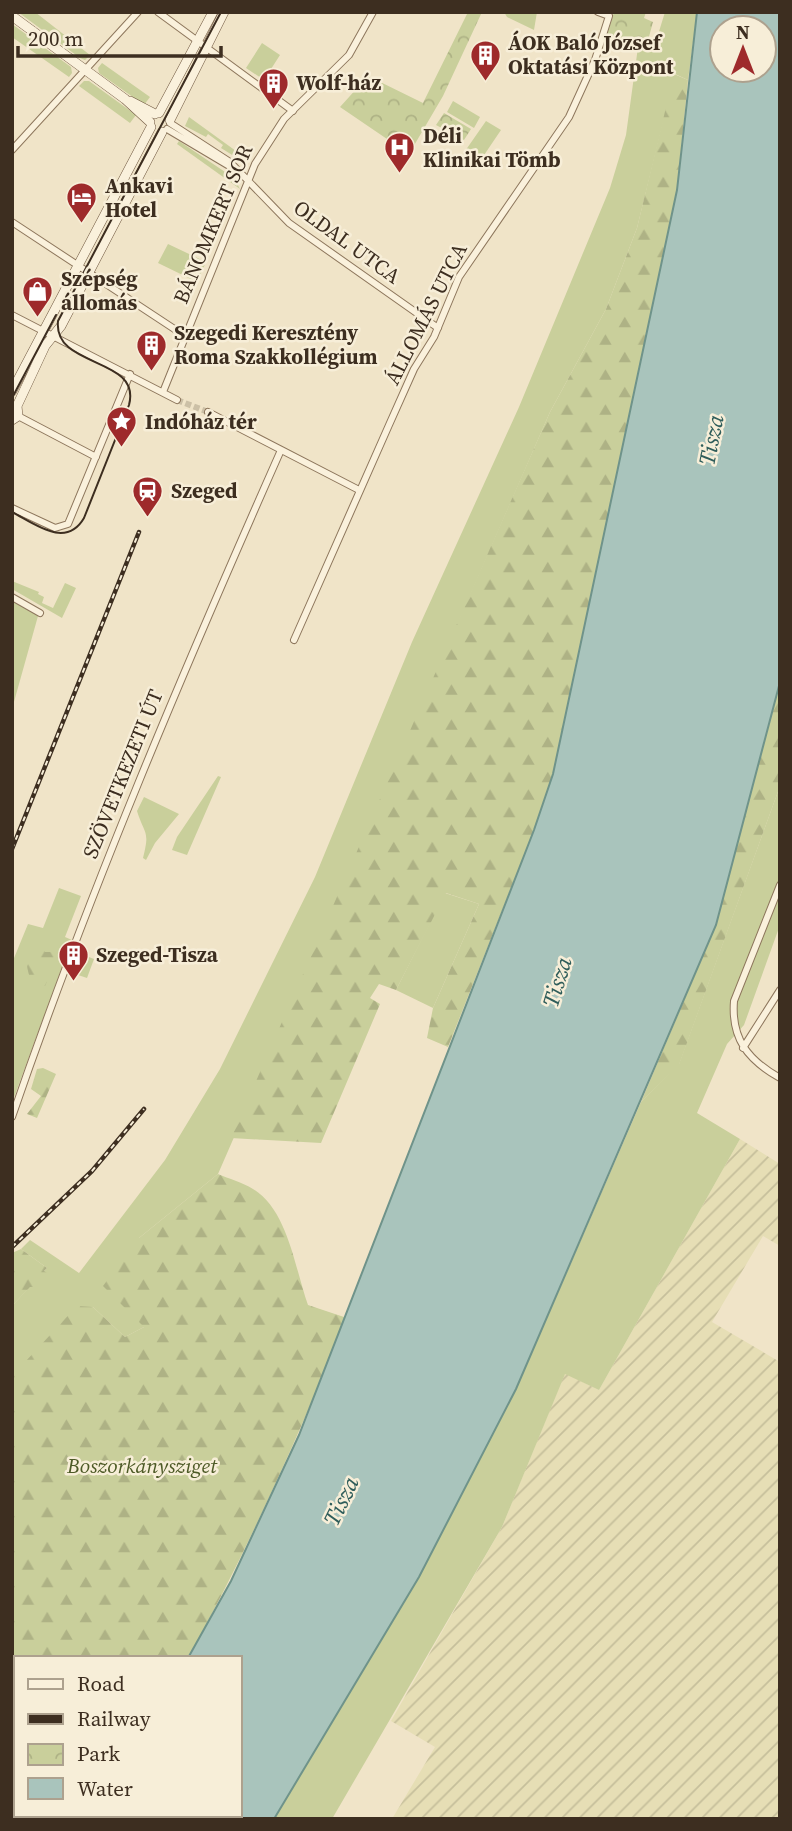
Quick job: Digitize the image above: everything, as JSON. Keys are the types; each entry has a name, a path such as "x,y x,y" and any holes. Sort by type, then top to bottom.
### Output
{"street":[{"path":"12,150 138,12"},
{"path":"158,12 293,111"},
{"path":"12,391 213,12"},
{"path":"96,457 15,411 45,346 56,335 224,12"},
{"name":"BÁNOMKERT SOR","path":"163,392 247,176 268,141 293,111 349,55 373,12"},
{"name":"ÁLLOMÁS UTCA","path":"294,640 359,490 415,369 427,354 459,277 569,117 595,60 609,16 598,12"},
{"path":"12,16 125,99 167,126"},
{"path":"154,119 165,114 167,126"},
{"name":"OLDAL UTCA","path":"167,126 196,137 247,176 289,223 438,328"},
{"name":"OLDAL UTCA","path":"167,126 247,176"},
{"path":"236,167 255,164"},
{"path":"243,192 261,192"},
{"path":"12,222 185,336"},
{"path":"12,315 56,335 177,400"},
{"path":"12,508 48,526 62,528 73,514 130,374"},
{"path":"208,412 359,490"},
{"name":"SZÖVETKEZETI ÚT","path":"12,1117 66,961 215,597 281,450"},
{"path":"12,597 40,612"},
{"path":"780,885 734,1001 735,1027 743,1048 756,1065 780,1078"},
{"path":"743,1048 780,990"}],"shaded area":[{"path":"740,1139 780,1164 780,1246 763,1236 712,1322 780,1362 780,1819 392,1819 435,1747 391,1721 502,1527 565,1373 599,1390"}],"green space":[{"path":"18,12 35,12 90,55 85,60 80,58"},
{"path":"468,12 482,12 443,96 409,154 340,107 368,76 423,103"},
{"path":"504,12 537,12 534,30 507,17"},
{"path":"614,12 646,12 644,18 653,22 647,44 641,46 607,35"},
{"path":"665,12 697,12 688,80 675,74 637,228 606,309 550,412 218,1174 139,1238 144,1327 125,1337 93,1307 12,1376 12,1306 47,1268 21,1249 30,1240 79,1273 165,1160 220,1069 315,877 412,642 519,407 610,188 626,135 638,47 653,51"},
{"path":"12,24 71,67 72,73 69,77 12,37"},
{"path":"262,43 280,55 264,80 246,68"},
{"path":"102,63 150,97 144,105 99,73 98,68"},
{"path":"674,74 688,80 677,190 553,774 534,830 448,1047 427,1038 433,1008 479,904 446,893 396,990 379,984 370,998 380,1004 321,1143 231,1138 550,412 606,309 637,228"},
{"path":"84,81 89,81 136,115 130,123 79,86"},
{"path":"453,101 480,117 474,128 447,112"},
{"path":"444,113 471,129 464,140 436,125"},
{"path":"189,117 247,159 245,163 221,148 223,145 208,134 206,137 185,126"},
{"path":"486,121 501,130 478,164 463,154"},
{"path":"179,141 234,178 240,189 177,144"},
{"path":"168,244 206,262 197,282 158,263"},
{"path":"12,581 39,592 38,594 44,597 42,603 53,608 65,583 76,588 62,618 12,589"},
{"path":"12,601 38,616 12,709"},
{"path":"780,682 780,786 679,1065 641,1102 716,925"},
{"path":"218,776 221,777 187,855 172,850 177,837"},
{"path":"780,786 780,925 744,1025 727,1044 697,1113 740,1139 599,1390 565,1374 502,1527 332,1819 274,1819 419,1577 516,1389 641,1102 679,1064"},
{"path":"144,797 179,814 155,843 146,860 143,858 146,833 137,811"},
{"path":"59,888 81,896 65,937 72,940 12,1103 12,963 28,924 43,928"},
{"path":"445,893 479,904 433,1008 396,990"},
{"path":"40,946 45,952 54,952 56,948 61,951 45,986 32,983 27,967 30,953"},
{"path":"73,951 94,959 87,978 66,971"},
{"path":"43,1068 56,1074 37,1118 27,1114 41,1096 31,1089 37,1069"},
{"name":"Boszorkánysziget","path":"218,1174 240,1182 253,1189 275,1211 289,1241 308,1305 347,1318 272,1490 232,1575 189,1656 14,1656 14,1817 97,1817 12,1819 12,1376 77,1306 93,1307 125,1337 144,1327 103,1286 139,1238"},
{"path":"21,1249 47,1268 44,1271 53,1277 46,1287 30,1287 12,1306 12,1253"}],"water":[{"name":"Tisza","path":"697,12 780,12 780,682 716,925 516,1389 419,1577 274,1819 96,1819 242,1817 242,1656 189,1656 231,1581 299,1435 534,830 553,774 677,190"}],"tunnel":[{"path":"177,400 208,412"}],"tram line":[{"path":"12,512 40,527 59,533 77,527 84,518 129,405 129,389 123,378 69,347 60,336 58,321 221,12"},
{"path":"12,398 56,315"}],"railway":[{"path":"12,849 139,532"},
{"path":"12,1247 92,1171 144,1109"}],"place":[{"name":"ÁOK Baló József Oktatási Központ","path":"485,82"},
{"name":"Wolf-ház","path":"273,110"},
{"name":"Déli Klinikai Tömb","path":"400,175"},
{"name":"Ankavi Hotel","path":"82,225"},
{"name":"Szépség állomás","path":"38,318"},
{"name":"Szegedi Keresztény Roma Szakkollégium","path":"151,372"},
{"name":"Indóház tér","path":"122,449"},
{"name":"Szeged","path":"148,518"},
{"name":"Szeged-Tisza","path":"73,982"}]}
